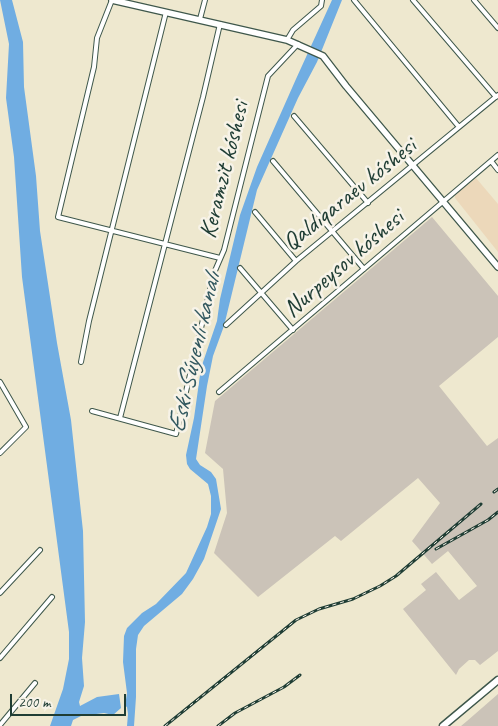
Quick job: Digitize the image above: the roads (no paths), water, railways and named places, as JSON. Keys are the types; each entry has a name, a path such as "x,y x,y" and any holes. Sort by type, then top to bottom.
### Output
{"main road":[{"path":"443,726 498,680"}],"street":[{"path":"220,258 58,217 94,67 97,38 117,0 287,40 323,56 443,202 497,263"},
{"path":"200,19 204,0"},
{"path":"287,40 293,30 321,6 322,0"},
{"path":"354,0 459,127"},
{"path":"413,0 497,96"},
{"path":"474,0 498,28"},
{"path":"81,362 89,321 166,12"},
{"name":"Keramzit kóshesi","path":"120,418 166,244 220,24"},
{"name":"Keramzit kóshesi","path":"92,411 176,434 214,274 224,250 268,76 298,44"},
{"name":"Qaldıqaraev kóshesi","path":"226,325 296,261 497,96"},
{"path":"294,116 368,203"},
{"name":"Nurpeysov kóshesi","path":"219,392 498,155"},
{"path":"273,161 364,270"},
{"path":"491,161 498,170"},
{"path":"255,212 296,261"},
{"path":"240,268 293,330"},
{"path":"0,382 2,390 26,427 0,453"},
{"path":"0,593 40,550"},
{"path":"0,658 52,597"},
{"path":"0,725 35,683"}],"water":[{"path":"0,0 12,0 23,42 24,87 36,176 40,231 71,420 83,531 85,622 82,658 84,686 79,702 80,706 97,697 119,694 121,708 113,715 104,713 81,716 73,720 71,726 50,726 63,689 69,659 69,632 22,277 14,157 6,98 9,44"},
{"path":"332,0 342,0 317,62 298,98 257,190 224,326 213,356 196,459 216,479 221,509 204,559 193,579 182,594 144,626 138,635 134,726 127,726 128,714 127,707 125,706 127,693 123,662 124,636 127,628 142,613 156,604 186,573 211,514 211,496 208,484 190,469 187,464 186,455 194,418 201,368 217,321 220,299 240,215 257,167"}],"railway":[{"path":"494,492 498,489"},
{"path":"165,726 296,620 319,609 353,599 396,576 481,504"},
{"path":"436,549 488,520 498,512"},
{"path":"218,726 235,713 284,687 300,675"}],"water label":[{"name":"Eski Súyenli kanalı","path":"195,353"}]}
